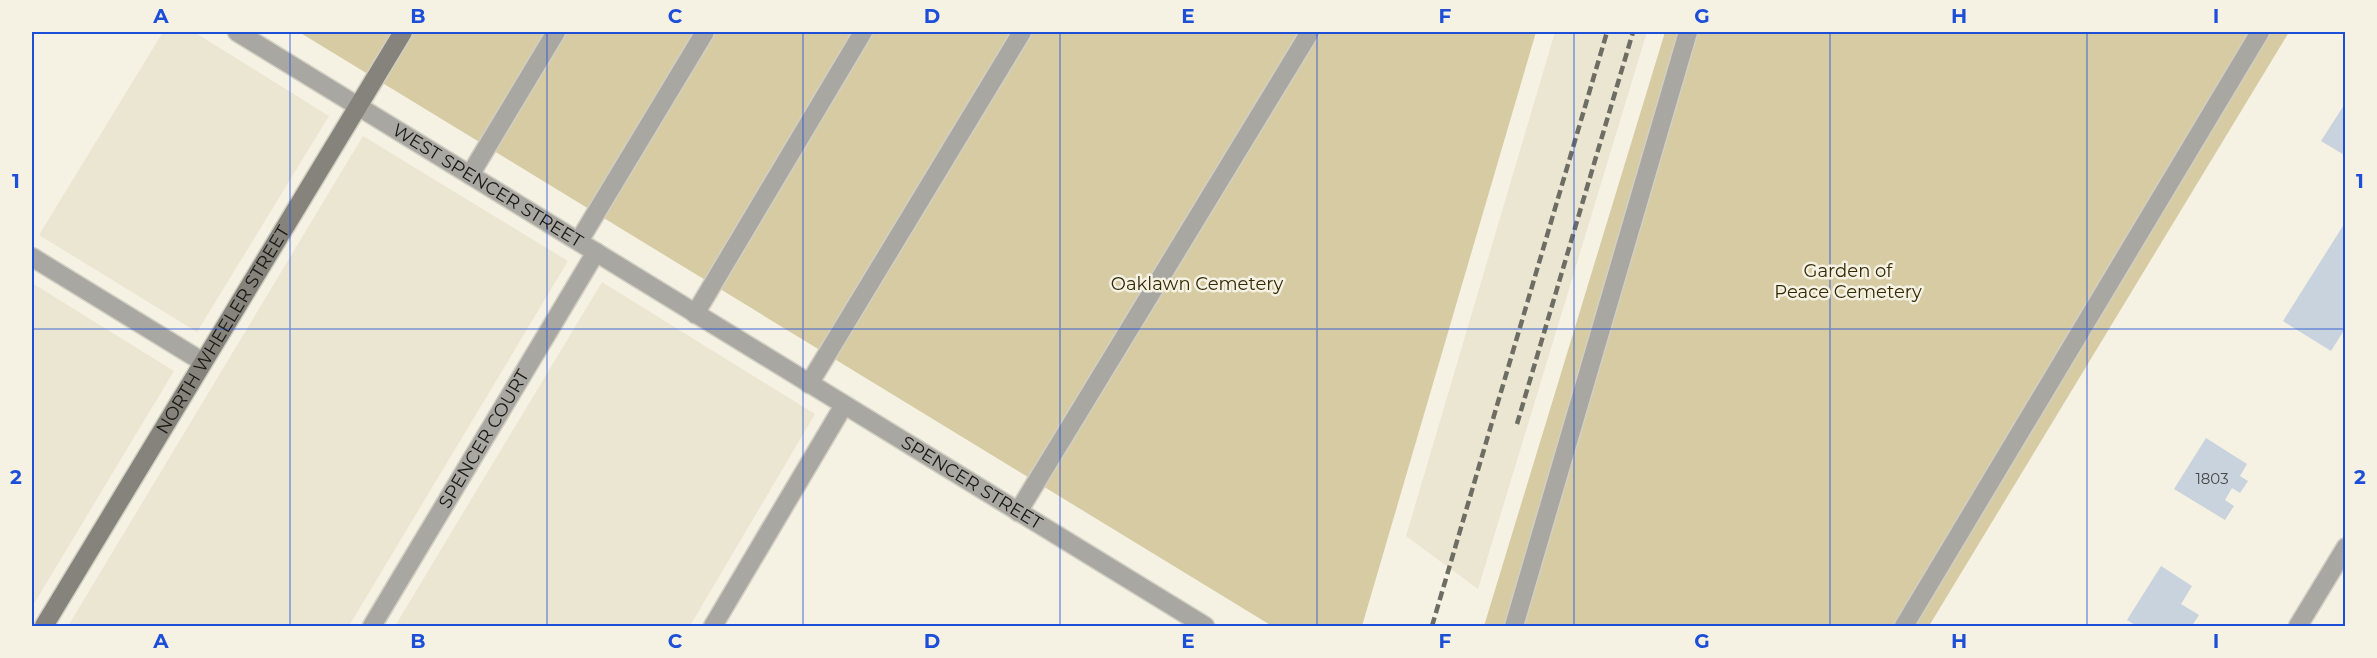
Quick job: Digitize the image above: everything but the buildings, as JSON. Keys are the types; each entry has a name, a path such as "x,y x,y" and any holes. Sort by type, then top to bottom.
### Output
{"main road":[{"name":"NORTH WHEELER STREET","path":"44,627 403,32"}],"street":[{"name":"WEST SPENCER STREET","path":"237,32 738,341"},
{"path":"470,175 556,32"},
{"path":"579,241 705,32"},
{"path":"695,314 863,32"},
{"path":"809,384 1022,32"},
{"path":"1018,512 1310,32"},
{"path":"1514,627 1688,32"},
{"path":"1904,627 2260,32"},
{"name":"SPENCER COURT","path":"372,627 596,252"},
{"path":"32,257 203,362"},
{"name":"SPENCER STREET","path":"738,341 1205,627"},
{"path":"713,627 843,405"},
{"path":"2298,627 2346,547"}],"shaded area":[{"path":"163,32 194,32 329,116 197,332 39,235"},
{"path":"1555,32 1647,32 1478,589 1406,536"},
{"path":"363,136 568,261 349,626 68,626"},
{"path":"602,282 815,414 690,626 395,626"},
{"path":"32,283 174,371 32,607"}],"green space":[{"name":"Oaklawn Cemetery","path":"299,32 1536,32 1362,626 1272,626"},
{"name":"Garden of Peace Cemetery","path":"1665,32 2289,32 1929,626 1484,626"}],"railway":[{"path":"1432,626 1607,32"},
{"path":"1517,424 1633,32"}]}
